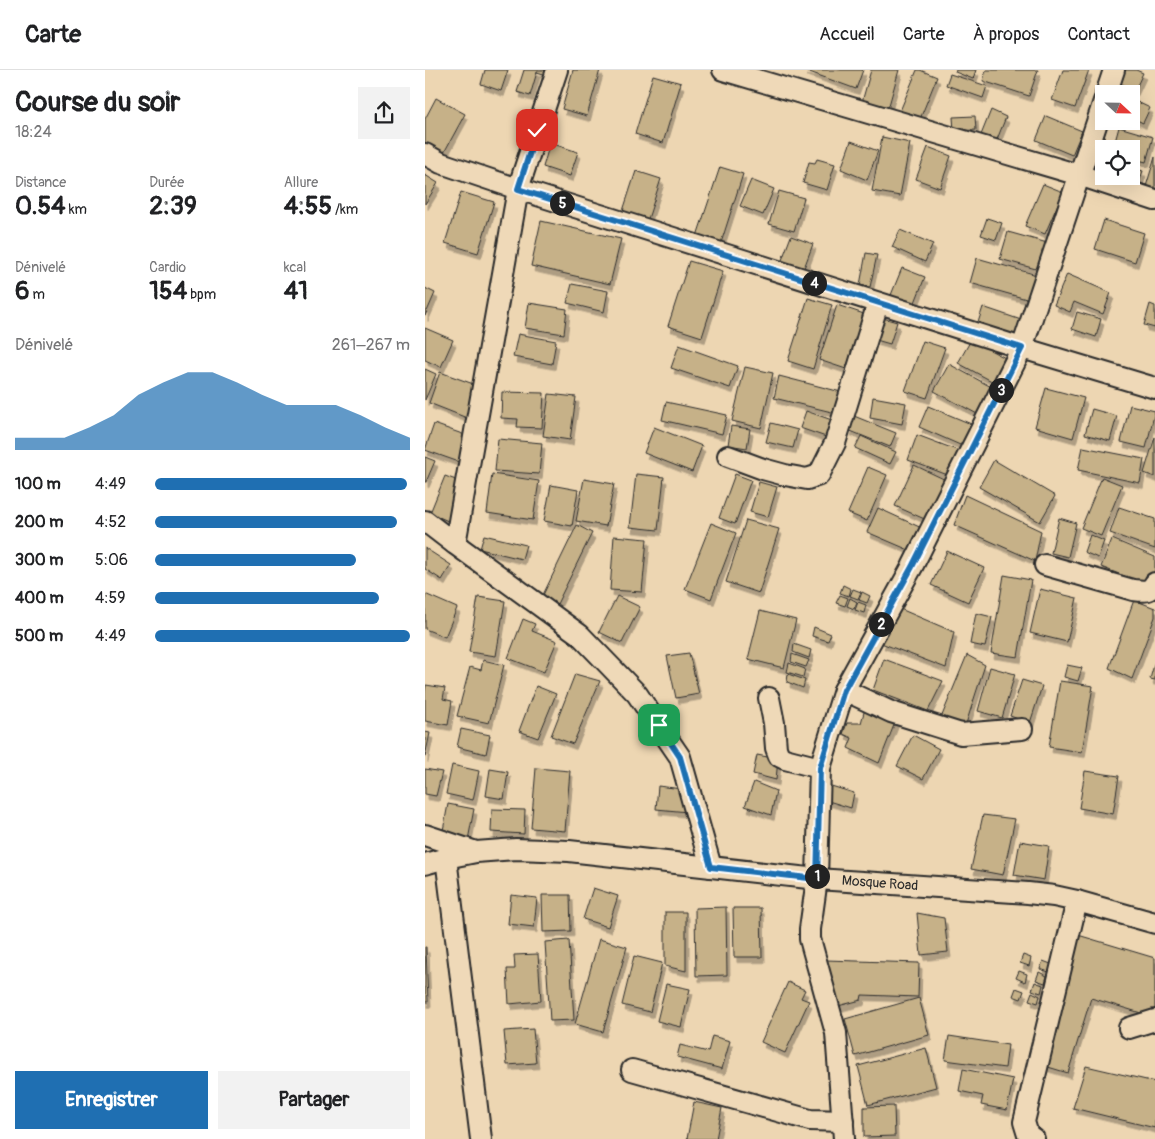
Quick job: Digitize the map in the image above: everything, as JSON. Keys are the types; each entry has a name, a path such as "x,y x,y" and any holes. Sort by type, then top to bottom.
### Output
{"street":[{"path":"455,544 518,189 557,70"},
{"path":"723,70 762,76 1155,200"},
{"path":"1109,85 1114,70"},
{"path":"632,1070 844,1130 837,1033 810,939 817,879 820,768 844,690 912,567 1022,348 1095,128"},
{"path":"425,154 441,163 518,189 1155,388"},
{"path":"728,456 785,475 807,479 819,475 835,443 878,303"},
{"path":"425,521 580,635 637,694 680,757 711,867"},
{"path":"1045,565 1133,590 1146,592 1153,588 1155,583"},
{"path":"844,690 891,712 961,734 1022,729"},
{"path":"769,698 776,748 779,756 820,768"},
{"path":"425,835 476,852"},
{"name":"Mosque Road","path":"425,864 476,852 516,849 569,851 817,879 1054,896 1155,923"},
{"path":"446,858 481,1139"},
{"path":"1034,1139 1028,1135 1024,1122 1077,901"},
{"path":"1129,1028 1155,1020"}],"building":[{"path":"485,70 508,70 501,91 481,84"},
{"path":"524,70 552,70 550,76 537,72 530,96 517,92"},
{"path":"573,70 600,70 587,116 562,109"},
{"path":"804,70 863,70 856,89"},
{"path":"871,70 899,70 886,116 860,109"},
{"path":"917,70 937,77 920,119 900,111"},
{"path":"956,70 976,70 973,79 955,72"},
{"path":"986,70 1038,70 1029,96 983,81"},
{"path":"1063,70 1089,70 1075,108 1052,100"},
{"path":"1125,70 1136,70 1143,73 1137,85 1119,83"},
{"path":"950,74 987,86 983,98 946,85"},
{"path":"653,75 681,83 663,143 635,134"},
{"path":"436,98 465,114 440,160 425,152 425,119"},
{"path":"1140,103 1150,108 1143,123 1140,122"},
{"path":"991,110 1006,117 996,142 981,135"},
{"path":"975,116 976,130 954,131 953,117"},
{"path":"1046,116 1082,131 1072,155 1036,140"},
{"path":"1118,130 1129,130 1153,137 1146,162 1140,160 1140,140 1115,140"},
{"path":"882,137 910,143 900,196 872,191"},
{"path":"851,141 878,151 867,180 841,169"},
{"path":"550,143 578,152 570,176 543,167"},
{"path":"928,147 951,156 940,188 916,179"},
{"path":"1155,157 1155,196 1144,193"},
{"path":"817,159 835,164 827,190 803,183 809,162 815,163"},
{"path":"720,167 743,174 721,243 697,236"},
{"path":"636,171 661,179 646,225 621,217"},
{"path":"425,175 438,183 425,204"},
{"path":"751,180 774,189 763,215 740,206"},
{"path":"1043,184 1063,192 1045,234 1025,226"},
{"path":"1123,185 1138,185 1136,191"},
{"path":"779,191 804,198 794,231 769,224"},
{"path":"461,192 494,202 478,253 445,243"},
{"path":"987,218 1002,223 996,240 981,235"},
{"path":"1104,220 1144,233 1135,262 1095,249"},
{"path":"541,221 621,239 610,284 531,266"},
{"path":"900,230 933,244 925,262 892,247"},
{"path":"1008,232 1051,244 1043,271 1000,259"},
{"path":"791,236 813,244 801,276 779,268"},
{"path":"866,253 877,255 870,287 860,285"},
{"path":"977,258 1037,275 1030,300 970,283"},
{"path":"689,261 723,271 702,337 668,326"},
{"path":"902,268 925,277 914,305 891,295"},
{"path":"1067,274 1111,293 1103,314 1074,302 1070,312 1054,305"},
{"path":"572,284 608,291 604,312 567,303"},
{"path":"425,288 435,293 425,316"},
{"path":"808,298 832,305 813,369 788,361"},
{"path":"529,303 567,309 564,334 525,328"},
{"path":"1150,304 1155,306 1155,328 1144,325"},
{"path":"837,305 864,314 846,369 819,360"},
{"path":"983,307 1027,322 1020,346 975,332"},
{"path":"1077,312 1101,319 1096,337 1072,329"},
{"path":"883,318 897,322 890,344 876,340"},
{"path":"425,328 453,340 441,367 425,360"},
{"path":"518,334 556,341 552,364 513,357"},
{"path":"971,340 1013,362 1001,386 958,363"},
{"path":"923,341 945,348 927,398 905,391"},
{"path":"679,345 738,366 730,388 671,368"},
{"path":"949,364 995,389 981,416 934,391"},
{"path":"745,367 773,373 761,428 732,421"},
{"path":"425,369 436,374 425,400"},
{"path":"440,372 479,386 467,418 429,403"},
{"path":"779,376 845,393 840,414 774,398"},
{"path":"1046,388 1084,398 1073,438 1035,427"},
{"path":"502,392 544,393 542,428 517,427 518,419 501,418"},
{"path":"549,394 576,397 570,440 543,436"},
{"path":"873,397 906,403 902,424 870,418"},
{"path":"666,402 727,415 722,434 662,420"},
{"path":"1130,405 1155,411 1146,448 1121,442"},
{"path":"928,406 976,426 967,448 919,427"},
{"path":"1092,409 1117,416 1110,441 1085,434"},
{"path":"806,411 832,420 826,437 800,428"},
{"path":"854,416 896,433 890,447 848,430"},
{"path":"771,423 798,430 793,448 766,442"},
{"path":"434,424 468,436 459,462 425,450"},
{"path":"731,426 750,429 747,448 728,445"},
{"path":"654,427 702,446 692,472 644,453"},
{"path":"917,435 962,452 953,477 908,460"},
{"path":"861,436 896,452 890,464 855,448"},
{"path":"1155,437 1155,477 1144,473"},
{"path":"498,439 542,443 539,474 495,471"},
{"path":"1083,447 1144,459 1140,483 1078,470"},
{"path":"425,457 435,461 426,482 425,482"},
{"path":"994,460 1055,496 1040,522 979,487"},
{"path":"914,465 948,481 929,521 895,506"},
{"path":"868,467 887,475 867,521 848,513"},
{"path":"492,474 539,481 533,520 487,513"},
{"path":"636,474 664,477 658,530 630,527"},
{"path":"735,474 751,480 735,524 719,518"},
{"path":"445,476 464,483 448,521 430,513"},
{"path":"1102,477 1122,485 1101,536 1081,528"},
{"path":"584,479 614,484 606,526 576,521"},
{"path":"759,482 777,487 768,517 750,512"},
{"path":"551,485 578,490 572,526 544,521"},
{"path":"965,495 1041,531 1035,561 954,525"},
{"path":"1119,507 1155,519 1155,549 1110,533"},
{"path":"878,508 926,530 916,553 867,532"},
{"path":"1059,518 1076,523 1068,557 1051,553"},
{"path":"746,520 779,529 759,593 726,582"},
{"path":"711,523 736,533 711,599 685,589"},
{"path":"577,525 592,533 557,604 542,597"},
{"path":"484,535 526,545 522,559 480,549"},
{"path":"1090,535 1104,541 1098,558 1084,552"},
{"path":"614,536 647,539 642,592 610,590"},
{"path":"1112,539 1155,557 1155,574 1150,586 1101,567"},
{"path":"425,548 451,565 442,580 425,569"},
{"path":"947,551 984,568 968,602 931,585"},
{"path":"1004,575 1031,580 1018,657 991,653"},
{"path":"843,585 851,589 849,596 840,593"},
{"path":"853,589 861,592 858,599 850,596"},
{"path":"1040,589 1077,598 1067,642 1030,633"},
{"path":"862,592 870,596 867,603 859,600"},
{"path":"425,594 457,608 445,637 425,629"},
{"path":"840,595 848,598 845,606 836,603"},
{"path":"617,596 640,607 622,643 599,632"},
{"path":"478,597 505,601 496,656 469,652"},
{"path":"850,598 857,602 854,609 847,606"},
{"path":"1134,600 1155,608 1155,617 1132,679 1109,668"},
{"path":"858,602 866,605 864,613 855,610"},
{"path":"898,608 954,632 946,668 881,643"},
{"path":"760,611 796,620 784,668 748,659"},
{"path":"976,613 992,617 985,647 970,644"},
{"path":"523,619 535,624 532,631 557,641 544,672 508,658"},
{"path":"814,627 831,634 828,641 812,636"},
{"path":"794,644 811,650 809,658 793,652"},
{"path":"689,653 699,694 676,698 667,656"},
{"path":"792,654 809,660 806,667 791,662"},
{"path":"967,655 985,665 964,730 939,723"},
{"path":"884,659 943,681 928,711 873,690"},
{"path":"483,660 504,665 489,723 457,716 470,667 481,670"},
{"path":"1155,661 1155,680 1150,679"},
{"path":"789,663 805,669 803,677 787,672"},
{"path":"1067,665 1082,668 1078,681 1064,677"},
{"path":"990,667 1015,674 1002,718 978,711"},
{"path":"575,674 600,681 573,744 551,736"},
{"path":"788,674 805,680 803,688 787,682"},
{"path":"1022,680 1042,686 1030,723 1010,716"},
{"path":"1060,681 1093,686 1082,752 1049,747"},
{"path":"426,685 445,688 443,699 452,701 448,725 425,721"},
{"path":"536,686 556,694 538,738 519,731"},
{"path":"866,705 896,720 879,763 848,748 852,738 843,734 847,723 861,723"},
{"path":"461,729 490,735 486,754 457,747"},
{"path":"425,732 430,733 425,757"},
{"path":"913,735 939,749 923,779 897,766"},
{"path":"757,755 778,759 776,780 753,774"},
{"path":"452,765 479,771 473,800 446,794"},
{"path":"536,768 570,771 565,831 531,828"},
{"path":"425,769 442,772 436,796 425,794"},
{"path":"490,769 508,772 504,799 486,796"},
{"path":"1085,771 1119,776 1113,814 1079,808"},
{"path":"754,782 776,791 771,815 745,806"},
{"path":"828,785 854,793 851,808 825,800"},
{"path":"658,786 682,789 688,812 656,809"},
{"path":"448,804 474,809 468,840 442,836"},
{"path":"492,809 525,810 524,834 491,832"},
{"path":"983,815 1015,819 1003,875 971,869"},
{"path":"1020,841 1049,846 1044,880 1014,875"},
{"path":"593,888 618,896 608,927 583,919"},
{"path":"511,895 537,898 534,927 508,924"},
{"path":"542,895 570,895 571,931 543,932"},
{"path":"726,907 727,975 696,976 695,908"},
{"path":"733,908 761,908 762,957 734,957"},
{"path":"665,912 686,912 686,971 665,966"},
{"path":"917,913 944,918 948,952 921,955"},
{"path":"1078,935 1155,958 1155,1015 1151,1016 1091,998 1068,1073 1038,1064"},
{"path":"599,939 627,947 603,1032 575,1024"},
{"path":"569,940 574,1020 550,1021 545,942"},
{"path":"426,947 428,1002 425,1002"},
{"path":"538,954 541,1001 509,1004 507,969 515,969 514,955"},
{"path":"1023,955 1031,958 1029,966 1020,963"},
{"path":"634,956 662,963 650,1012 622,1005"},
{"path":"826,960 919,963 918,997 862,995 861,1000 838,1006"},
{"path":"1043,961 1051,964 1049,972 1040,969"},
{"path":"1019,971 1027,974 1025,982 1016,978"},
{"path":"1039,972 1047,976 1045,983 1036,980"},
{"path":"788,982 805,990 801,998 809,1001 785,1053 761,1042"},
{"path":"1035,982 1043,985 1041,993 1032,990"},
{"path":"666,984 690,989 681,1027 657,1021"},
{"path":"1016,988 1024,991 1021,999 1013,996"},
{"path":"1032,992 1040,996 1038,1003 1029,1000"},
{"path":"919,998 929,1035 855,1056 845,1019"},
{"path":"533,1029 536,1063 507,1065 504,1031"},
{"path":"712,1036 730,1041 722,1069 677,1057 680,1045 708,1052"},
{"path":"949,1036 1008,1045 1005,1068 945,1060"},
{"path":"926,1048 936,1087 868,1105 858,1066"},
{"path":"1086,1066 1155,1082 1155,1128 1073,1108"},
{"path":"963,1069 1013,1079 1007,1110 981,1105 983,1096 959,1091"},
{"path":"694,1102 722,1108 716,1139 687,1139"},
{"path":"894,1106 895,1136 864,1137 864,1107"}],"route":[{"path":"537,130 518,189 1022,348 912,567 844,690 820,768 817,879 711,867 680,757 659,725"}]}
